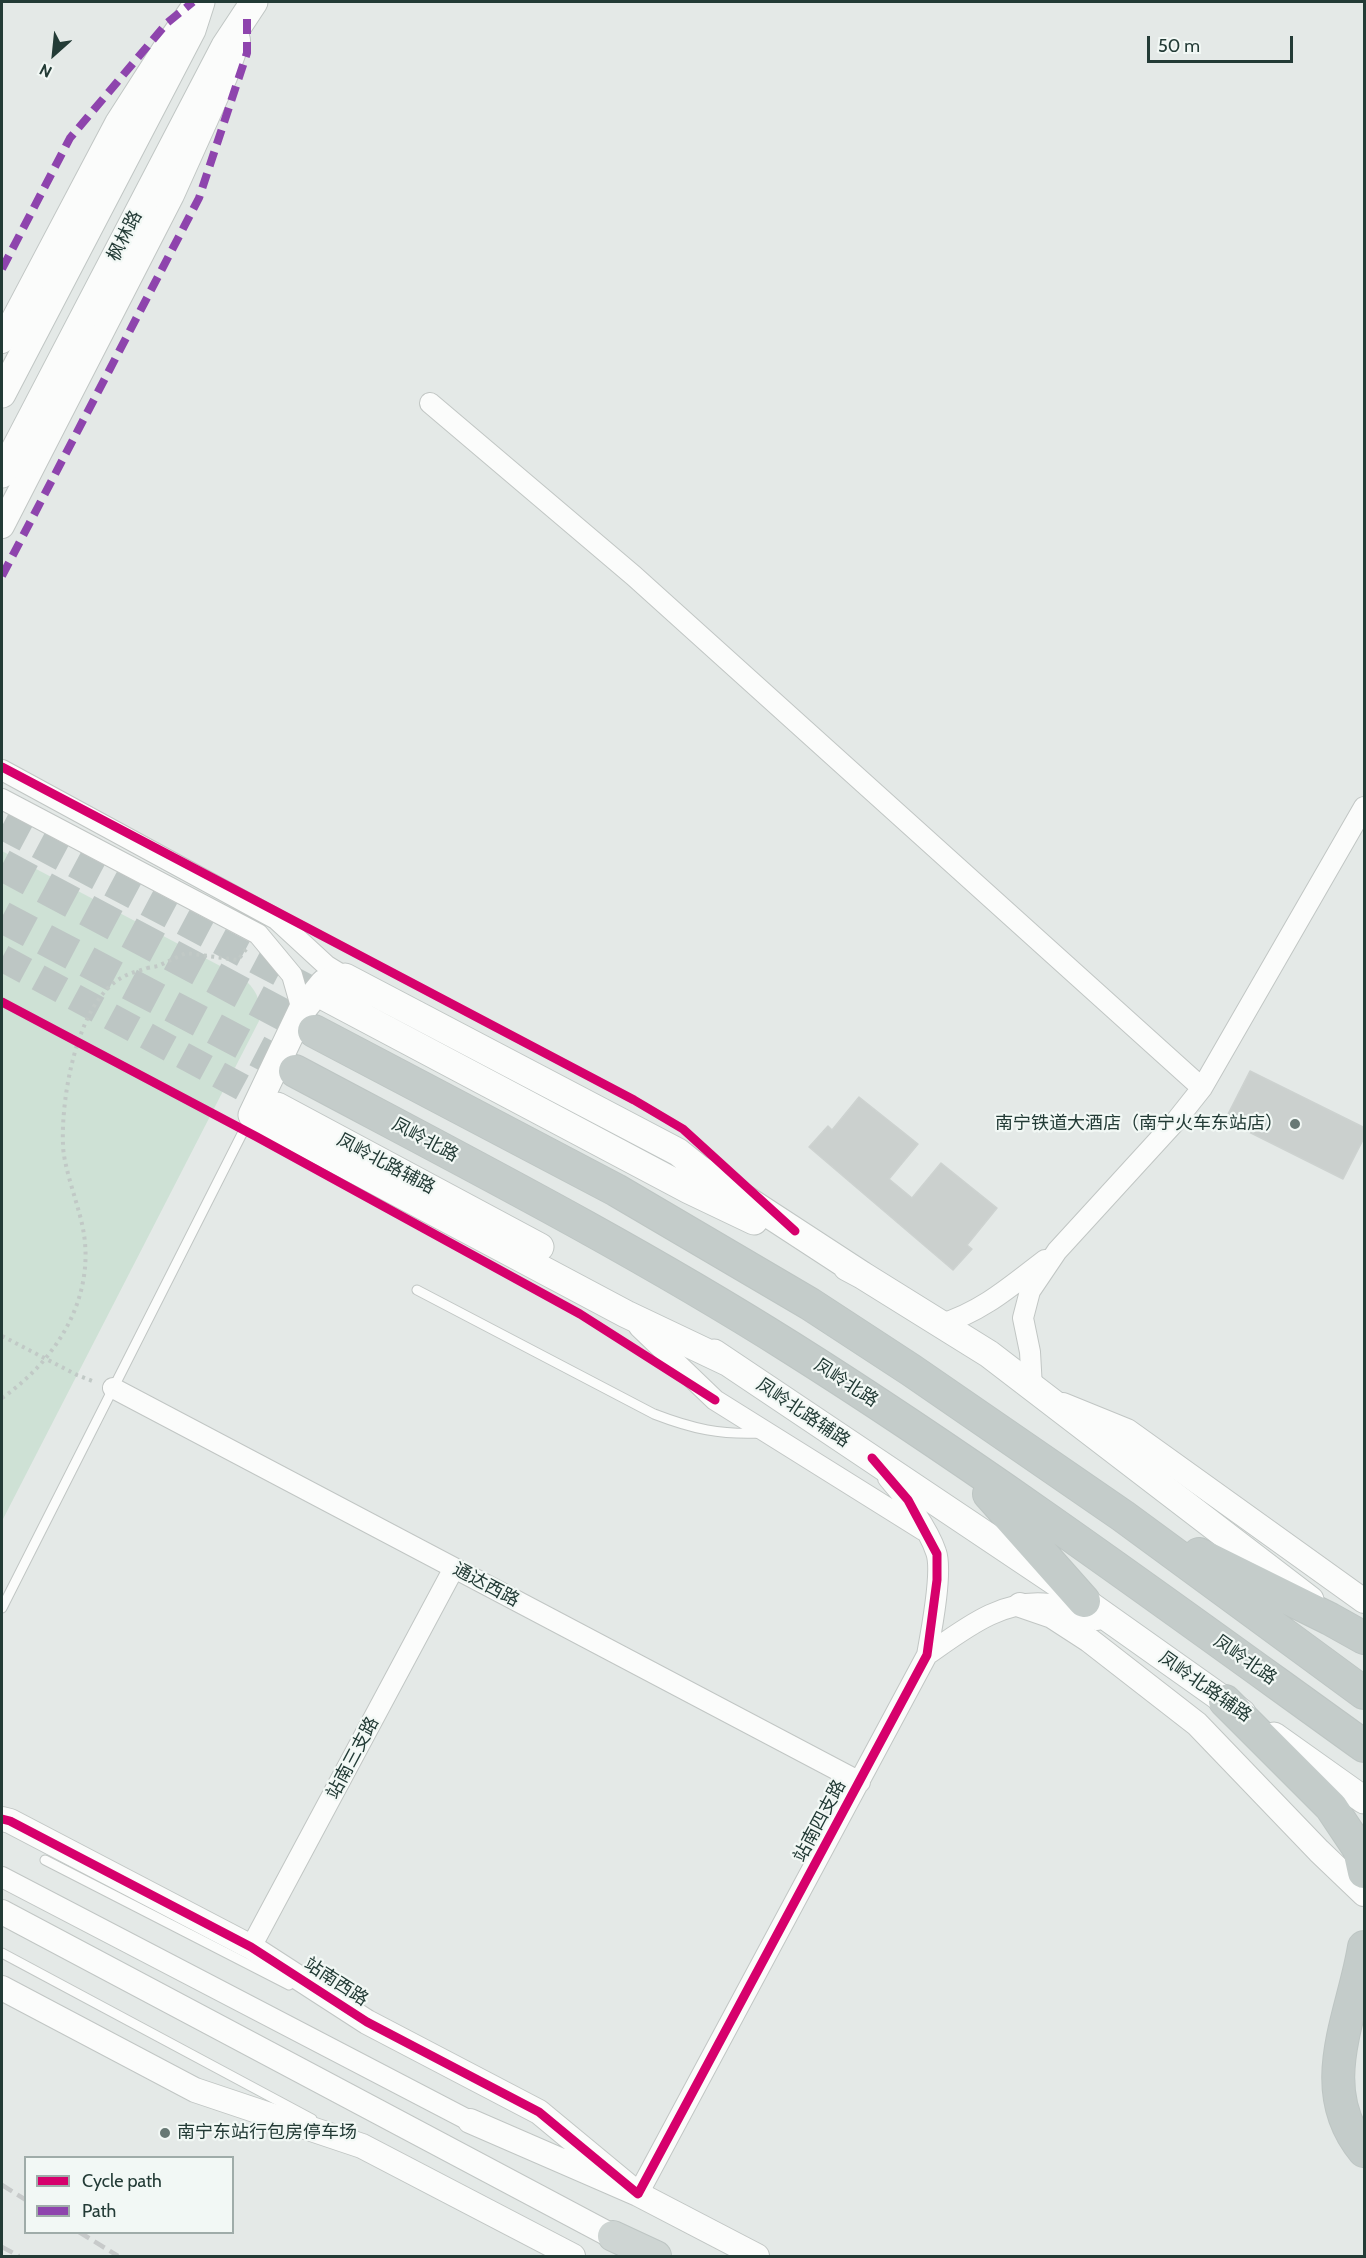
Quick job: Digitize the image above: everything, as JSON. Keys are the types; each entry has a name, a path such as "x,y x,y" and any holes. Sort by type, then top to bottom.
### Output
{"highway":[{"path":"308,1020 616,1191 810,1304 936,1387 1123,1516 1365,1693"},
{"name":"凤岭北路","path":"295,1071 597,1232 788,1346 950,1450 1365,1746"},
{"path":"950,1450 1084,1600"},
{"path":"1123,1516 1365,1638"},
{"path":"1225,1701 1331,1807 1359,1849 1365,1872"},
{"path":"1364,1952 1340,2043 1338,2081 1342,2109 1356,2141 1365,2151"}],"main road":[{"name":"枫林路","path":"2,394 162,91 192,30 199,2"},
{"name":"枫林路","path":"2,474 220,56 251,8"},
{"path":"727,1362 626,1314 252,1115 308,1020 324,983 345,977 678,1152 698,1168 862,1275 989,1354 1304,1594 1330,1619 1365,1644"},
{"path":"327,999 689,1190 862,1275"},
{"name":"凤岭北路辅路","path":"277,1106 589,1273 727,1362 1084,1600 1365,1800"},
{"path":"613,2236 656,2256"}],"street":[{"path":"2,341 117,123 166,45 199,2"},
{"path":"2,525 172,195 225,77 251,8"},
{"path":"430,403 634,576 1202,1089"},
{"path":"2,770 276,919 327,966 345,977"},
{"path":"2,798 258,934 292,975 308,1020"},
{"path":"1365,807 1202,1089 1175,1122 1057,1251 1030,1291 1023,1318 1039,1393 1127,1431 1365,1601"},
{"path":"941,1324 960,1319 980,1309 1057,1251"},
{"path":"626,1314 715,1400 925,1531"},
{"name":"通达西路","path":"113,1388 860,1782"},
{"name":"站南四支路","path":"638,2194 927,1655 937,1580 937,1554 908,1500 872,1458"},
{"name":"站南三支路","path":"251,1947 454,1568"},
{"path":"927,1655 970,1625 995,1612 1020,1605 1049,1604 1106,1623 1137,1638"},
{"path":"1020,1605 1052,1616 1089,1640 1197,1724 1319,1851 1365,1893"},
{"name":"站南西路","path":"2,1819 251,1947 367,2022 539,2112 638,2194"},
{"path":"2,1877 470,2121"},
{"path":"2,1912 647,2256"},
{"path":"2,1988 195,2090 362,2146 573,2256"},
{"name":"站南西路","path":"470,2121 638,2194 757,2256"}],"lane":[{"path":"2,1608 252,1115"},
{"path":"417,1290 654,1414 689,1427 734,1434 769,1432"},
{"path":"45,1860 227,1954 367,2022"},
{"path":"2,1953 362,2146"}],"path":[{"path":"2,1398 23,1383 52,1351 69,1325 82,1291 86,1266 83,1227 63,1146 66,1095 71,1064 85,1023 104,993 121,978 158,966 186,953 238,960 258,934"},
{"path":"73,1040 83,1045"},
{"path":"2,1336 77,1375 113,1388"}],"green space":[{"path":"2,851 243,978 257,997 260,1014 259,1021 2,1521"}],"building":[{"name":"南宁铁道大酒店（南宁火车东站店）","path":"1250,1071 1365,1128 1365,1136 1343,1179 1225,1120"},
{"path":"859,1097 918,1144 889,1179 912,1198 941,1163 997,1208 967,1245 972,1249 953,1270 809,1147 828,1126 832,1130"}],"tunnel":[{"path":"2,826 310,989"},
{"path":"2,865 314,1031"},
{"path":"2,917 295,1071"},
{"path":"2,958 277,1106"}],"railway":[{"path":"2,2185 24,2199"},
{"path":"82,2234 118,2256"},
{"path":"2,2247 19,2256"}],"marked path":[{"path":"2,269 70,138 167,23 193,2"},
{"path":"2,576 199,198 247,53 247,14"}],"cycle path":[{"path":"2,767 634,1100 683,1129 795,1231"},
{"path":"2,1002 257,1137 580,1314 715,1400"},
{"path":"2,1819 10,1821 251,1947 367,2022 539,2112 638,2194 927,1655 937,1580 937,1554 908,1500 872,1458"}],"place":[{"name":"南宁铁道大酒店（南宁火车东站店）","path":"1295,1124"},
{"name":"南宁东站行包房停车场","path":"165,2133"}]}
